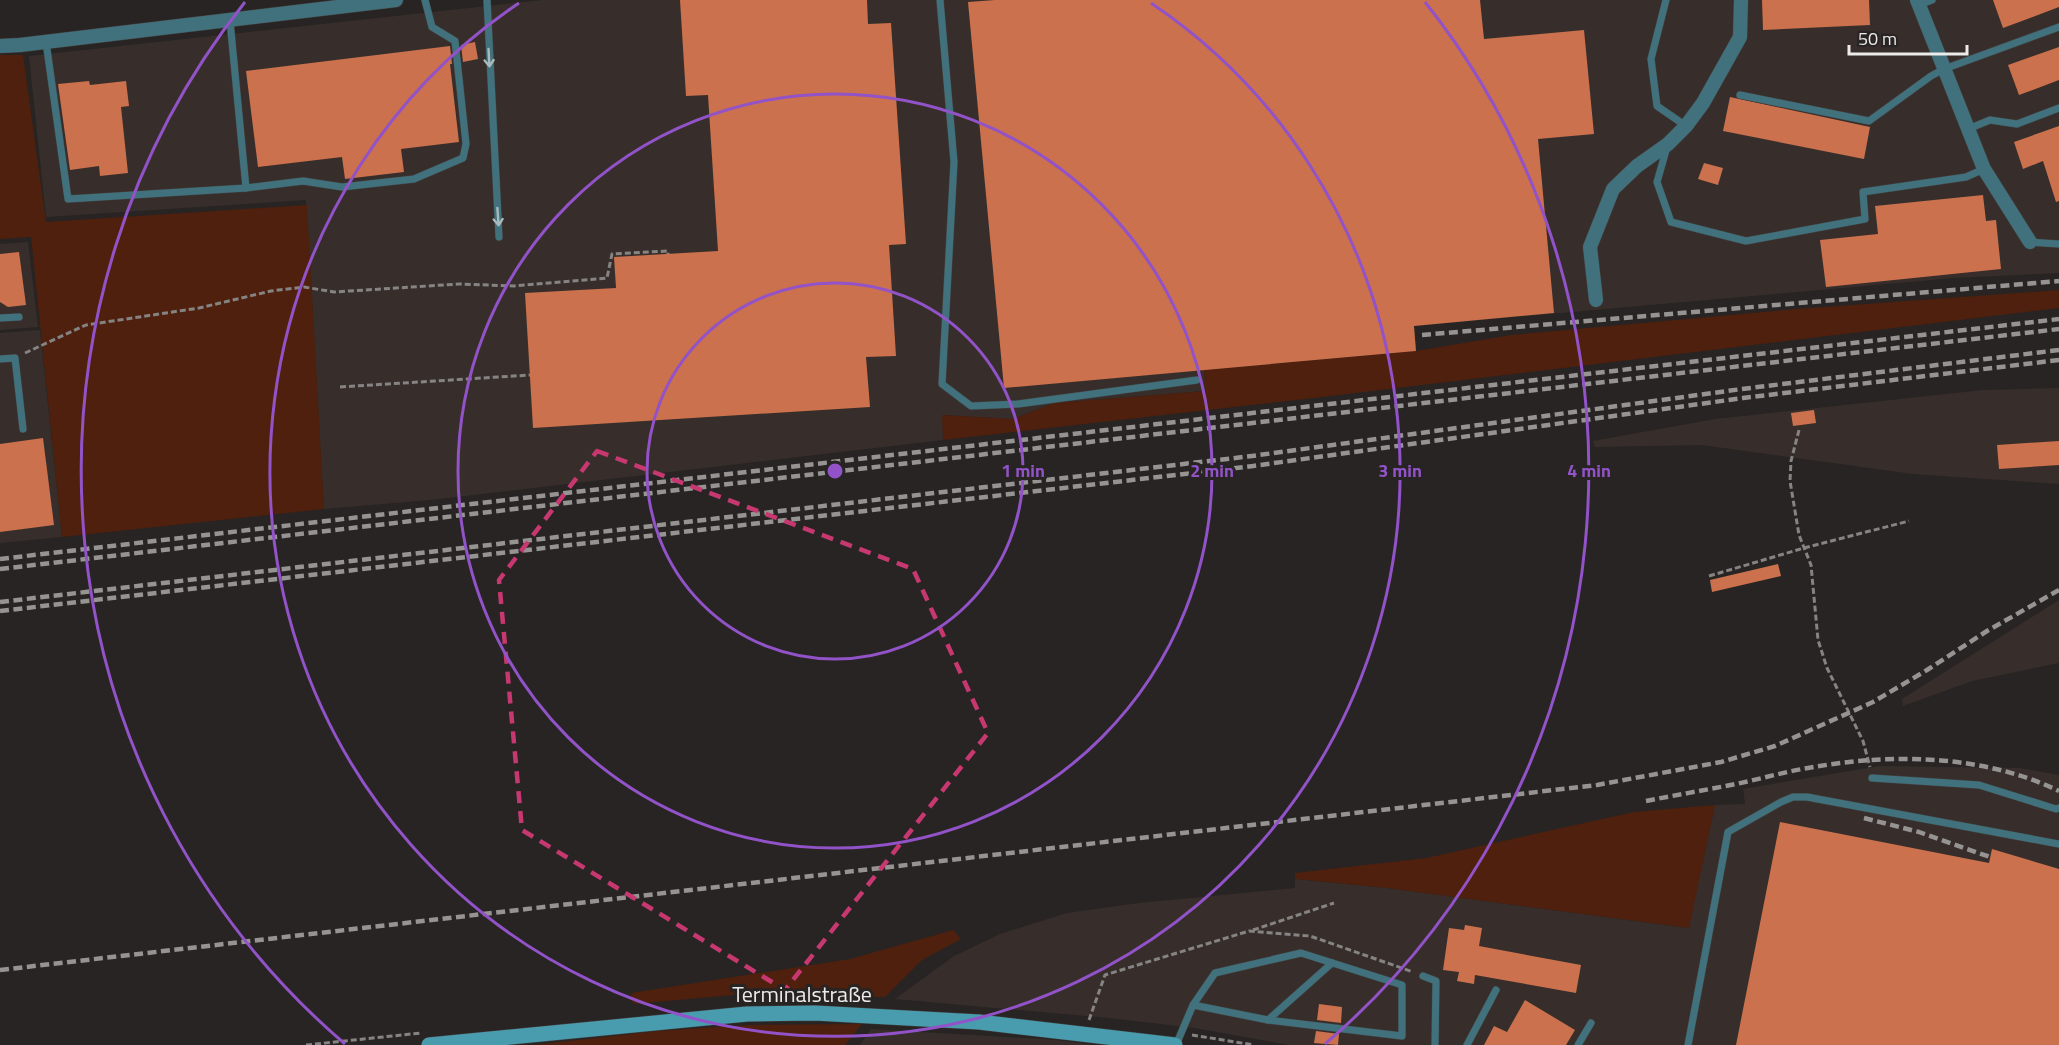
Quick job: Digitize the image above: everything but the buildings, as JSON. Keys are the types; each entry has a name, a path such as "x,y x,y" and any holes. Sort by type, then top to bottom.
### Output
{"street":[{"path":"0,46 396,0"},
{"path":"1596,300 1590,247 1613,189 1637,166 1668,144 1686,126 1703,103 1740,37 1741,0"},
{"path":"1922,2 1944,69 1984,169 2030,242"},
{"name":"Terminalstraße","path":"429,1045 747,1014 815,1013 979,1022 1084,1039 1175,1045"}],"lane":[{"path":"46,42 68,199 246,188 303,181 342,187 414,179 463,158 466,144 455,41 432,27 425,0"},
{"path":"486,0 499,237"},
{"path":"939,0 954,162 942,384 971,406 1018,404 1197,380"},
{"path":"1666,0 1651,59 1657,106 1686,126"},
{"path":"230,21 246,188"},
{"path":"1740,95 1869,121 1944,69 2059,27"},
{"path":"1968,129 1990,120 2017,124 2059,108"},
{"path":"1668,144 1658,182 1671,222 1746,241 1865,219 1863,192 1966,177 1984,169"},
{"path":"2030,242 2059,244"},
{"path":"0,318 19,316"},
{"path":"0,359 15,358 23,429"},
{"path":"1872,778 1979,785 2059,808"},
{"path":"1688,1045 1728,831 1781,802 1793,797 1807,797 2059,844"},
{"path":"1175,1045 1193,1005 1215,973 1301,953 1402,985 1402,1036 1268,1020 1193,1005"},
{"path":"1268,1020 1332,963"},
{"path":"1423,976 1436,981 1435,1045"},
{"path":"1467,1045 1496,990"},
{"path":"1578,1045 1591,1023"}],"path":[{"path":"15,358 86,325 199,308 271,291 304,287 334,292 459,284 514,285 607,278 612,254 668,251 668,254"},
{"path":"340,387 530,375"},
{"path":"1799,430 1791,461 1790,481 1799,535 1811,565 1818,640 1827,668 1863,741 1872,778"},
{"path":"1709,576 1804,548 1909,521"},
{"path":"1249,931 1334,903"}],"highlighted area":[{"path":"597,451 913,569 988,733 785,990 522,830 499,580"}],"shaded area":[{"path":"543,0 2059,0 2059,273 1954,278 1414,326 1416,351 1204,370 1205,391 1054,403 1013,419 943,415 943,440 430,500 324,509 306,200 46,217 29,56"},
{"path":"0,55 23,55 46,222 307,205 324,509 62,537 31,237 0,239"},
{"path":"28,242 38,327 0,330 0,244"},
{"path":"2059,290 2059,308 1314,398 943,440 942,415 1013,419 1054,403 1205,391 1204,370 1416,351 1511,335 1796,309"},
{"path":"40,330 62,537 0,543 0,333"},
{"path":"2059,388 2059,484 1913,474 1702,445 1595,447 1593,441 1715,419 1983,390"},
{"path":"2059,600 2059,663 1972,681 1903,706 1902,699"},
{"path":"1880,766 2020,768 2059,775 2059,1045 1289,1045 1195,1028 895,999 954,956 1000,934 1067,913 1139,903 1295,888 1295,879 1387,888 1688,928 1715,805 1745,804 1743,789"},
{"path":"1715,805 1689,928 1387,888 1295,879 1295,873 1426,858 1634,812"},
{"path":"953,930 961,939 922,960 885,997 745,994 633,1004 631,993 850,959"},
{"path":"862,1024 845,1045 534,1045 658,1031 747,1025"},
{"path":"871,1029 1057,1040 1094,1045 860,1045"}],"railway":[{"path":"1422,335 2059,281"},
{"path":"0,559 2059,319"},
{"path":"0,569 2059,329"},
{"path":"0,602 1252,456 1742,389 2059,350"},
{"path":"0,611 1253,466 1743,398 2059,360"},
{"path":"0,970 1597,785 1721,762 1775,746 1873,702 1987,631 2059,590"},
{"path":"1646,801 1808,768 1839,763 1903,759 1935,760 1999,770 2059,791"},
{"path":"1864,818 1919,832 1990,857"}]}
